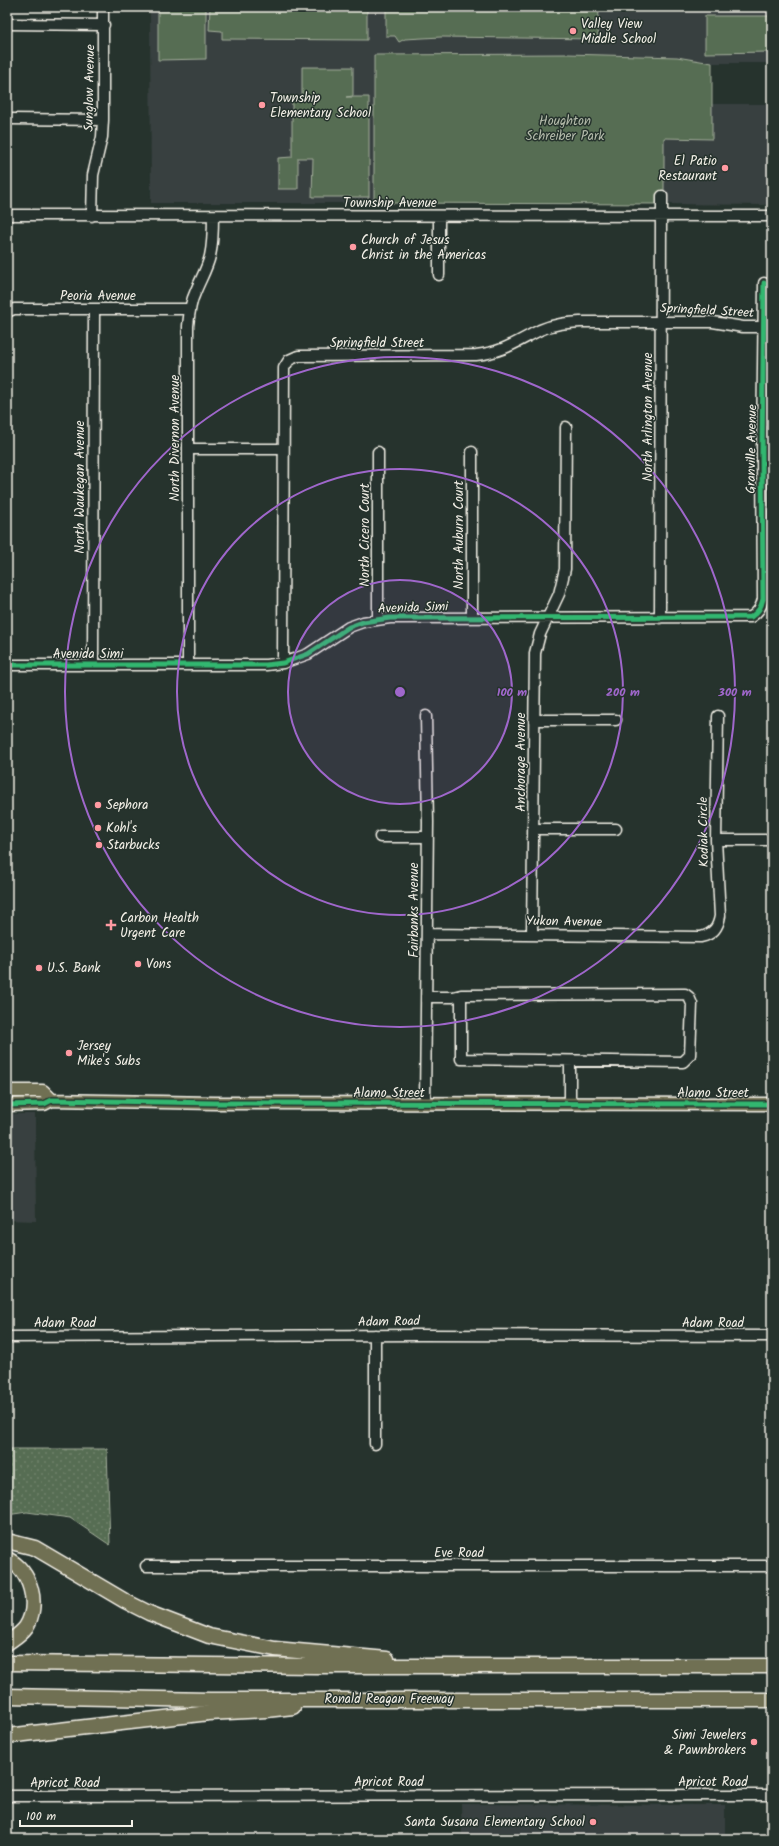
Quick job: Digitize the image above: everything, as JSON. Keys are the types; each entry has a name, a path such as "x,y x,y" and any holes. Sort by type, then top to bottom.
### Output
{"highway":[{"path":"7,1541 35,1548 143,1610 169,1622 209,1636 275,1649 367,1656 433,1666"},
{"path":"7,1559 18,1567 26,1576 30,1584 32,1605 26,1626 19,1635 7,1643"},
{"path":"7,1663 433,1666 772,1666"},
{"name":"Ronald Reagan Freeway","path":"7,1696 210,1700 772,1700"},
{"path":"7,1736 209,1713 266,1710 346,1699"}],"main road":[{"name":"Alamo Street","path":"7,1091 43,1091 52,1100"},
{"name":"Alamo Street","path":"7,1105 44,1104 52,1100 215,1103 772,1104"}],"street":[{"name":"Sunglow Avenue","path":"92,216 93,175 102,137 103,120 103,7"},
{"path":"7,24 104,25"},
{"path":"10,120 103,120"},
{"name":"North Arlington Avenue","path":"660,618 662,196"},
{"name":"Township Avenue","path":"7,216 772,216"},
{"name":"North Divernon Avenue","path":"188,665 188,326 194,294 206,269 210,255 213,238 213,216"},
{"path":"439,216 439,274"},
{"name":"Granville Avenue","path":"757,613 761,607 763,599 762,452 764,283"},
{"name":"Peoria Avenue","path":"7,312 14,309 190,309"},
{"name":"North Waukegan Avenue","path":"93,665 94,309"},
{"name":"Springfield Street","path":"283,663 284,368 285,364 293,357 476,356 503,350 541,330 562,323 712,322 743,327 764,327"},
{"name":"Anchorage Avenue","path":"532,935 535,653 540,634 559,594 565,569 566,427"},
{"path":"188,449 283,449"},
{"name":"North Cicero Court","path":"378,452 378,619"},
{"name":"North Auburn Court","path":"472,452 472,618"},
{"name":"Avenida Simi","path":"7,665 266,665 283,663 308,654 349,627 378,619 744,618 751,617 757,613"},
{"name":"Fairbanks Avenue","path":"425,1104 427,997 426,716"},
{"name":"Kodiak Circle","path":"701,937 708,935 715,930 719,924 720,916 716,840 718,716"},
{"path":"534,720 616,720"},
{"path":"534,829 616,829"},
{"path":"380,837 427,837"},
{"path":"716,840 772,840"},
{"name":"Yukon Avenue","path":"427,934 701,937"},
{"path":"427,997 453,997 461,995 685,994 689,997 692,1004 690,1055 683,1062 461,1059 461,995"},
{"path":"570,1061 570,1104"},
{"path":"375,1335 375,1444"},
{"name":"Adam Road","path":"7,1337 375,1335 772,1336"},
{"name":"Eve Road","path":"146,1566 772,1566"},
{"name":"Apricot Road","path":"7,1796 772,1795"}],"shaded area":[{"name":"Township Elementary School","path":"150,7 772,7 772,63 712,63 677,57 567,54 374,55 374,203 151,203"},
{"path":"712,104 772,104 772,205 664,204 664,138 712,139"},
{"path":"7,1114 35,1114 36,1221 7,1220"},
{"name":"Santa Susana Elementary School","path":"461,1804 725,1805 725,1839 462,1839"}],"green space":[{"path":"158,7 206,7 206,59 158,60"},
{"path":"210,7 367,7 367,40 222,39 222,31 209,30"},
{"path":"386,7 599,7 598,39 441,37 405,39 399,42 395,36 386,36"},
{"path":"705,16 772,16 772,52 705,53"},
{"name":"Houghton Schreiber Park","path":"567,54 677,57 712,63 712,139 664,138 664,204 374,203 374,55"},
{"path":"302,67 353,67 353,96 346,97 369,97 369,197 312,197 313,158 298,158 298,189 278,189 278,158 292,157 292,97 302,97"},
{"path":"7,1449 107,1449 110,1545 70,1518 27,1512 7,1515"}],"cycle path":[{"path":"7,665 266,665 283,663 308,654 349,627 363,622 390,618 751,617 759,610 763,599 762,452 764,283"},
{"path":"7,1105 44,1104 52,1100 215,1103 772,1104"}],"place":[{"name":"Valley View Middle School","path":"573,31"},
{"name":"Township Elementary School","path":"262,105"},
{"name":"El Patio Restaurant","path":"725,168"},
{"name":"Church of Jesus Christ in the Americas","path":"353,247"},
{"name":"Sephora","path":"98,805"},
{"name":"Kohl's","path":"98,828"},
{"name":"Starbucks","path":"99,845"},
{"name":"Carbon Health Urgent Care","path":"111,925"},
{"name":"Vons","path":"138,964"},
{"name":"U.S. Bank","path":"39,968"},
{"name":"Jersey Mike's Subs","path":"69,1053"},
{"name":"Simi Jewelers & Pawnbrokers","path":"754,1742"},
{"name":"Santa Susana Elementary School","path":"593,1822"}]}
